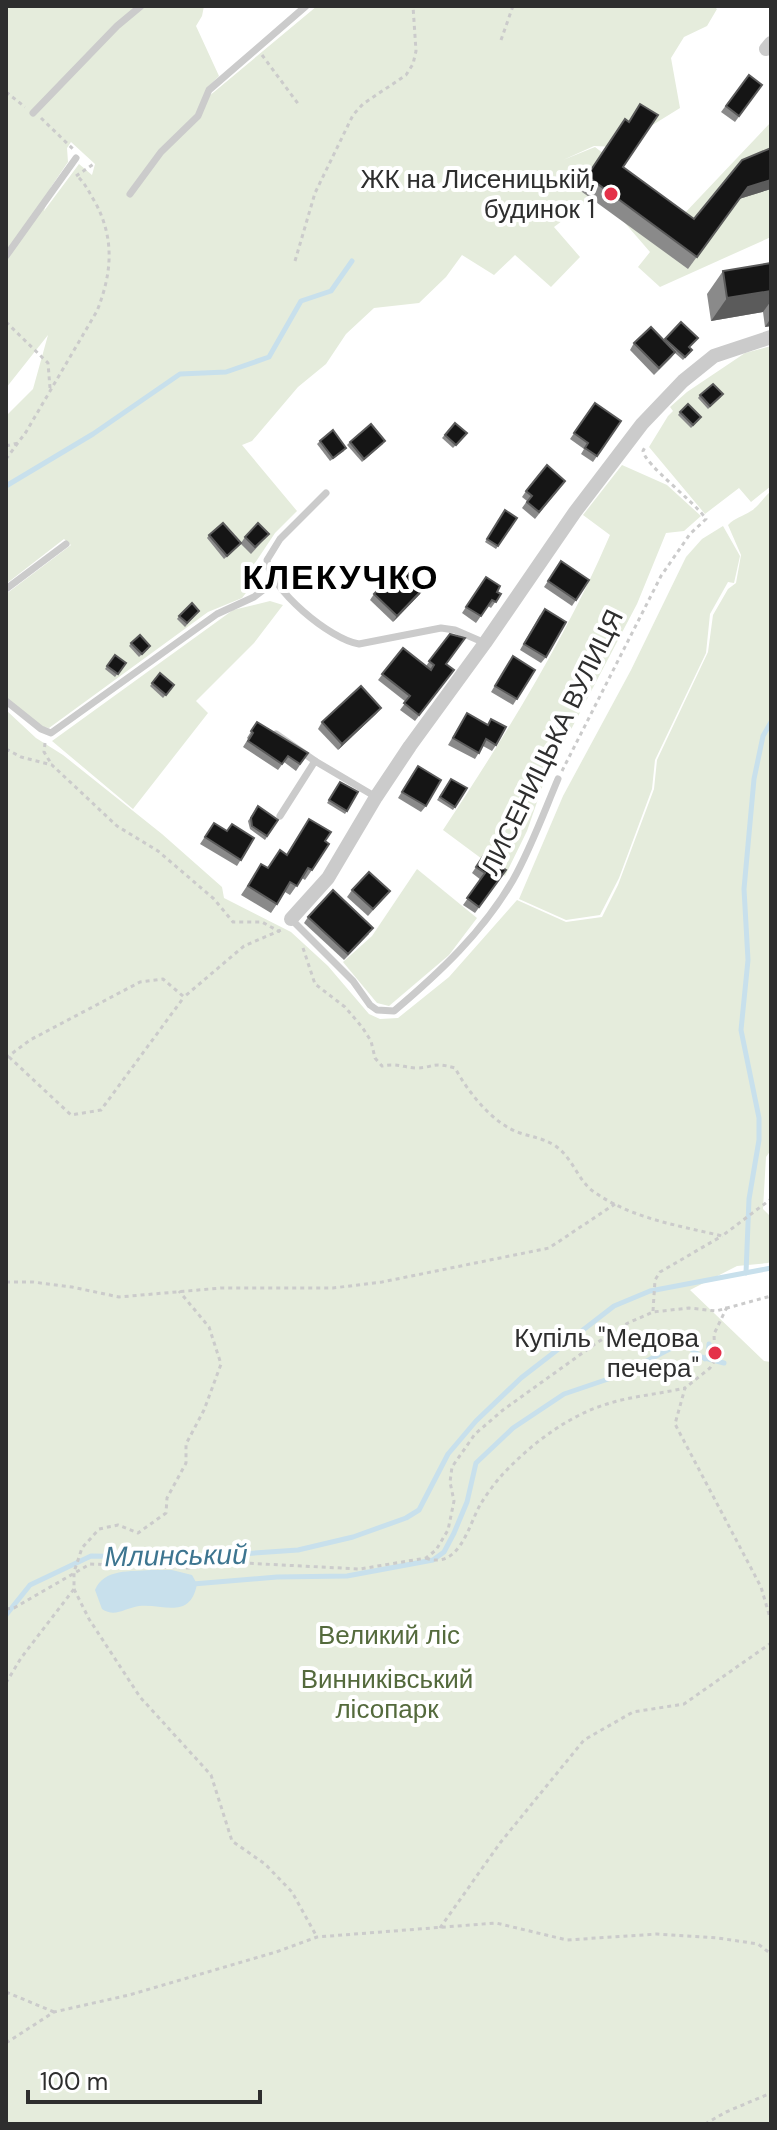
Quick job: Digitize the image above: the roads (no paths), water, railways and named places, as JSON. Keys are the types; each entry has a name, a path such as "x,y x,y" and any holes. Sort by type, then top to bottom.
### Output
{"street":[{"path":"291,919 334,870 376,797 575,512 642,424 683,381 714,356 771,337"}],"lane":[{"path":"33,113 117,26 141,6"},
{"path":"130,194 161,152 198,116 209,90 306,6"},
{"path":"6,256 76,158"},
{"path":"326,493 270,552 268,568 275,581 313,620 347,642 373,643 441,628 455,630 485,643"},
{"path":"6,589 66,544"},
{"path":"6,701 41,729 51,733 217,614 254,597 275,581"},
{"path":"276,734 376,797"},
{"path":"280,816 315,761"},
{"name":"ЛИСЕНИЦЬКА ВУЛИЦЯ","path":"291,919 353,981 370,1005 377,1010 394,1011 463,948 494,908 513,879 558,779"}],"water":[{"path":"172,1570 192,1575 197,1584 188,1603 174,1608 139,1606 116,1613 102,1609 95,1590 105,1578 119,1572"}],"waterway":[{"path":"6,486 93,434 180,374 226,372 269,357 301,301 331,291 352,261"},
{"path":"746,1273 749,1199 759,1140 759,1118 741,1030 748,960 744,889 754,779 763,736 771,722"},
{"name":"Млинський","path":"6,1615 30,1585 91,1556 211,1561 241,1554 298,1550 353,1537 406,1518 419,1510 448,1454 476,1421 521,1378 614,1306 650,1291 771,1268"},
{"name":"Млинський","path":"193,1584 277,1577 347,1576 433,1560 444,1552 454,1533 467,1502 476,1463 513,1428 564,1394 620,1375 683,1342 701,1357 724,1363"},
{"path":"705,1359 708,1358 709,1344 715,1353"}],"place":[{"name":"ЖК на Лисеницькій, будинок 1","path":"611,194"},
{"name":"Купіль \"Медова печера\"","path":"715,1353"}],"district":[{"name":"КЛЕКУЧКО","path":"341,577"}],"park label":[{"name":"Великий ліс","path":"389,1635"},
{"name":"Винниківський лісопарк","path":"387,1694"}]}
